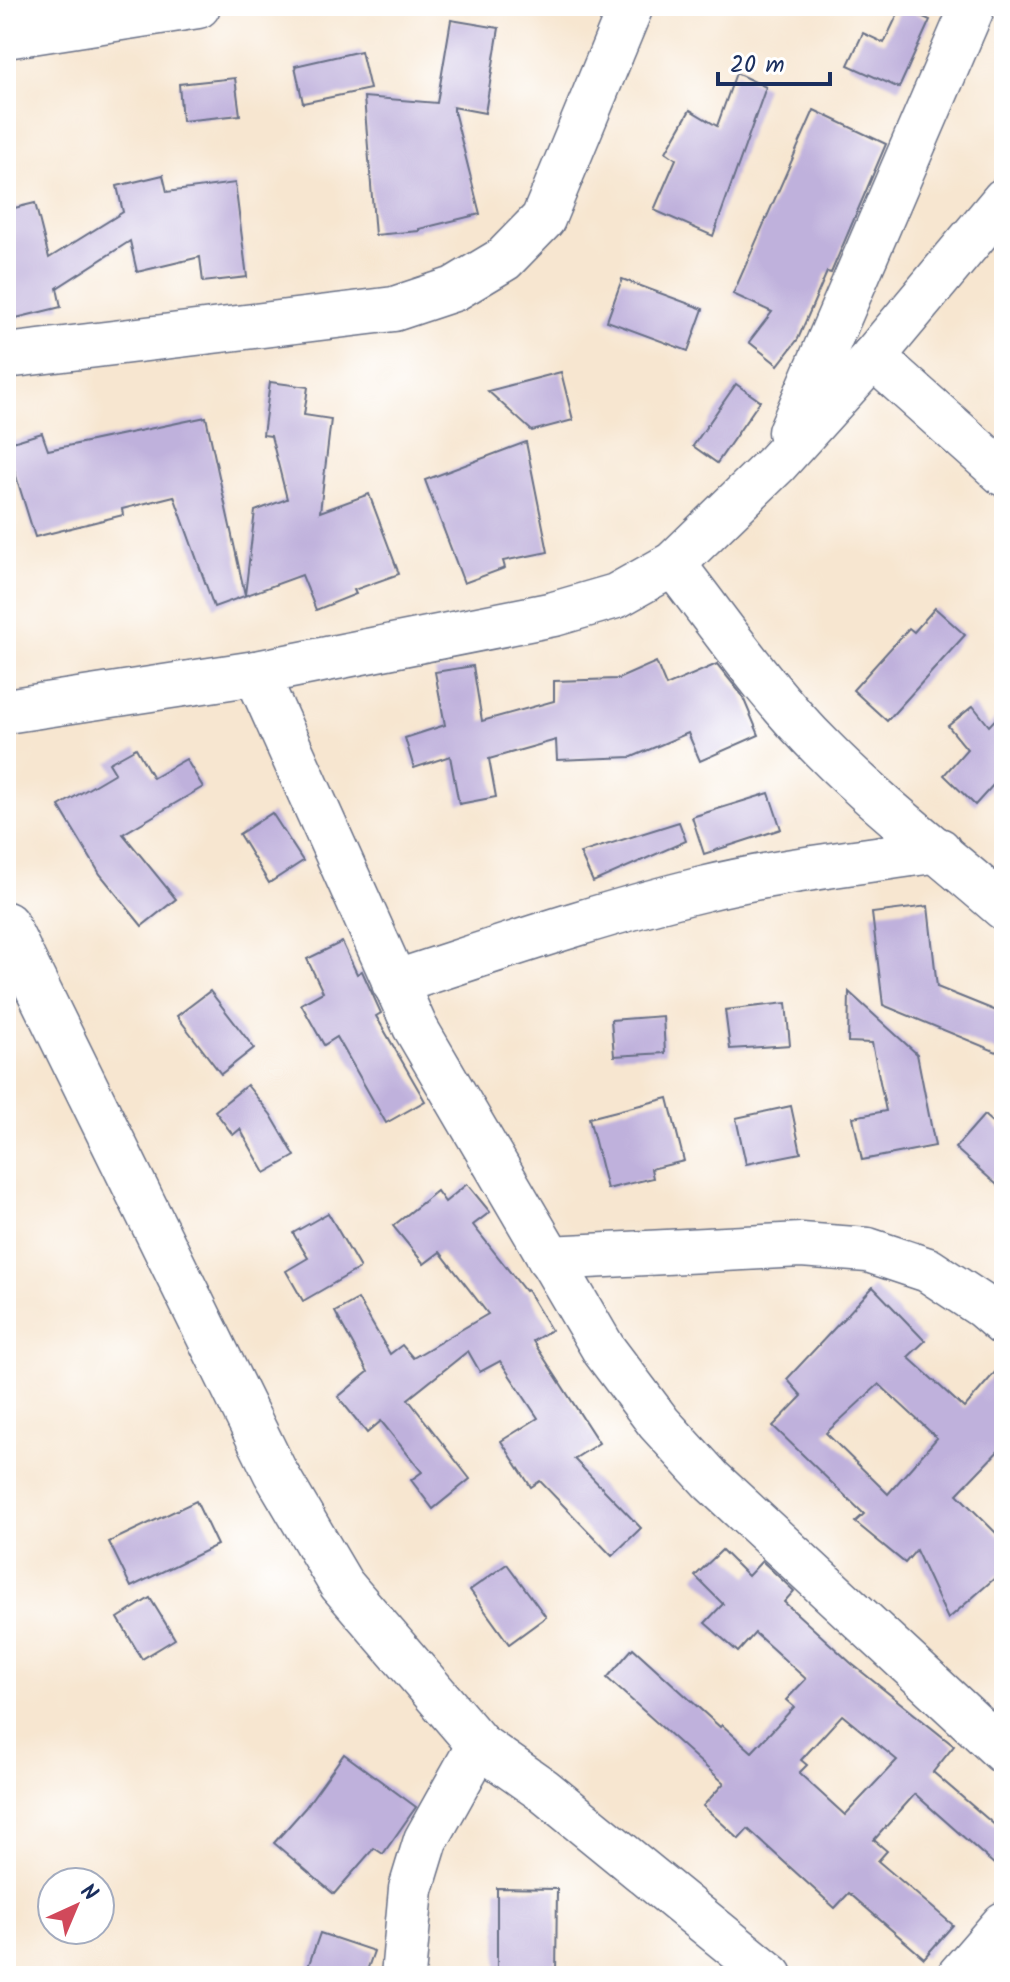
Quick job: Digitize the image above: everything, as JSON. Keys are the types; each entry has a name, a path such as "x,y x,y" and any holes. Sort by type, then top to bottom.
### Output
{"street":[{"path":"6,36 198,6"},
{"path":"6,356 394,309 454,289 504,259 543,219 631,6"},
{"path":"776,464 973,6"},
{"path":"6,711 256,673 554,614 616,596 673,564 776,464 873,357 1004,200"},
{"path":"873,357 1004,474"},
{"path":"673,564 784,708 803,728 862,787 1004,908"},
{"path":"256,673 415,1027 604,1350 659,1423 711,1480 1004,1752"},
{"path":"394,983 633,907 706,888 775,874 939,850"},
{"path":"6,924 283,1485 341,1584 479,1745 543,1790 771,1976"},
{"path":"549,1258 801,1245 868,1250 928,1270 1004,1324"},
{"path":"403,1976 411,1889 426,1840 479,1745"},
{"path":"959,1976 1004,1924"}],"building":[{"path":"901,7 930,20 899,88 848,65 863,33 884,43"},
{"path":"451,20 499,28 485,113 453,107 480,214 419,231 375,235 364,97 437,103"},
{"path":"361,51 370,89 303,103 295,66"},
{"path":"736,73 766,87 713,236 654,210 676,159 666,152 690,110 717,126"},
{"path":"235,78 240,115 182,121 179,84"},
{"path":"814,110 886,144 831,273 827,272 798,339 778,365 749,342 772,312 733,294"},
{"path":"163,175 167,192 235,183 247,277 203,282 200,257 137,272 130,241 57,288 61,307 16,318 6,277 6,210 35,203 49,258 123,212 117,186"},
{"path":"622,279 703,309 688,351 607,321"},
{"path":"561,372 573,420 532,431 488,391"},
{"path":"270,382 308,387 304,415 331,419 320,512 369,494 399,574 354,590 356,594 316,610 302,575 214,607 174,496 122,509 123,515 35,537 6,444 42,433 48,450 206,417 245,595 255,511 287,499 271,436 263,435"},
{"path":"736,384 760,401 717,463 693,446"},
{"path":"526,442 548,552 503,561 505,568 464,583 425,480"},
{"path":"935,608 965,635 887,721 853,690 909,628 914,632"},
{"path":"656,662 666,686 717,664 742,695 759,735 700,761 688,733 632,757 557,760 556,740 489,759 496,797 459,804 450,756 414,768 405,738 445,725 435,672 473,666 482,721 554,701 554,681 618,679"},
{"path":"973,706 989,726 1004,710 1004,773 975,805 944,775 967,749 948,726"},
{"path":"136,748 153,778 186,759 203,787 123,834 176,899 142,926 100,874 59,806 115,773 109,763"},
{"path":"769,793 781,829 704,854 692,817"},
{"path":"272,813 303,861 269,883 239,834"},
{"path":"679,822 686,841 593,882 580,853"},
{"path":"928,906 937,987 1004,1014 1004,1055 883,1005 872,913"},
{"path":"342,942 357,974 362,971 381,1013 376,1016 425,1101 386,1123 337,1037 324,1045 301,1004 323,992 307,959"},
{"path":"210,991 254,1048 221,1074 177,1016"},
{"path":"849,992 917,1054 935,1146 862,1160 853,1117 886,1111 872,1043 848,1042"},
{"path":"786,1003 790,1045 730,1049 725,1010"},
{"path":"663,1016 665,1053 614,1056 611,1020"},
{"path":"247,1085 271,1115 295,1156 265,1173 240,1129 233,1135 215,1111"},
{"path":"668,1098 684,1161 651,1169 653,1178 607,1189 589,1118"},
{"path":"791,1106 801,1153 746,1164 736,1118"},
{"path":"984,1115 1004,1133 1004,1191 955,1148"},
{"path":"467,1184 490,1212 473,1225 527,1290 551,1330 533,1341 599,1443 574,1459 641,1528 612,1556 540,1481 531,1487 501,1441 538,1418 500,1361 480,1372 468,1351 408,1399 470,1479 433,1509 411,1480 422,1472 381,1421 367,1433 338,1397 368,1372 335,1312 358,1299 390,1354 402,1345 413,1358 488,1314 440,1252 424,1264 393,1226 437,1191 445,1202"},
{"path":"328,1213 360,1268 303,1301 286,1271 308,1258 293,1233"},
{"path":"873,1287 925,1341 908,1357 964,1408 1004,1362 1004,1445 957,1494 1004,1541 1004,1570 948,1619 916,1550 905,1563 855,1522 864,1514 773,1426 802,1396 787,1379","holes":["879,1384 937,1438 888,1494 826,1433"]},
{"path":"196,1501 217,1545 131,1587 109,1542"},
{"path":"722,1550 748,1576 762,1561 794,1591 784,1602 852,1664 954,1746 933,1772 1004,1833 1004,1873 915,1794 874,1840 887,1851 878,1861 953,1925 924,1958 849,1893 835,1908 748,1829 739,1839 703,1806 724,1783 607,1678 633,1648 752,1752 794,1707 786,1700 806,1679 755,1633 738,1652 705,1623 723,1604 695,1576","holes":["842,1715 897,1760 845,1815 799,1773 807,1765 801,1760"]},
{"path":"507,1564 546,1617 509,1644 470,1590"},
{"path":"150,1598 175,1639 142,1659 118,1618"},
{"path":"344,1754 416,1807 383,1854 374,1848 334,1894 274,1843 305,1808"},
{"path":"497,1888 557,1889 556,1976 497,1976"},
{"path":"320,1933 374,1951 365,1976 333,1976 308,1967"}]}
